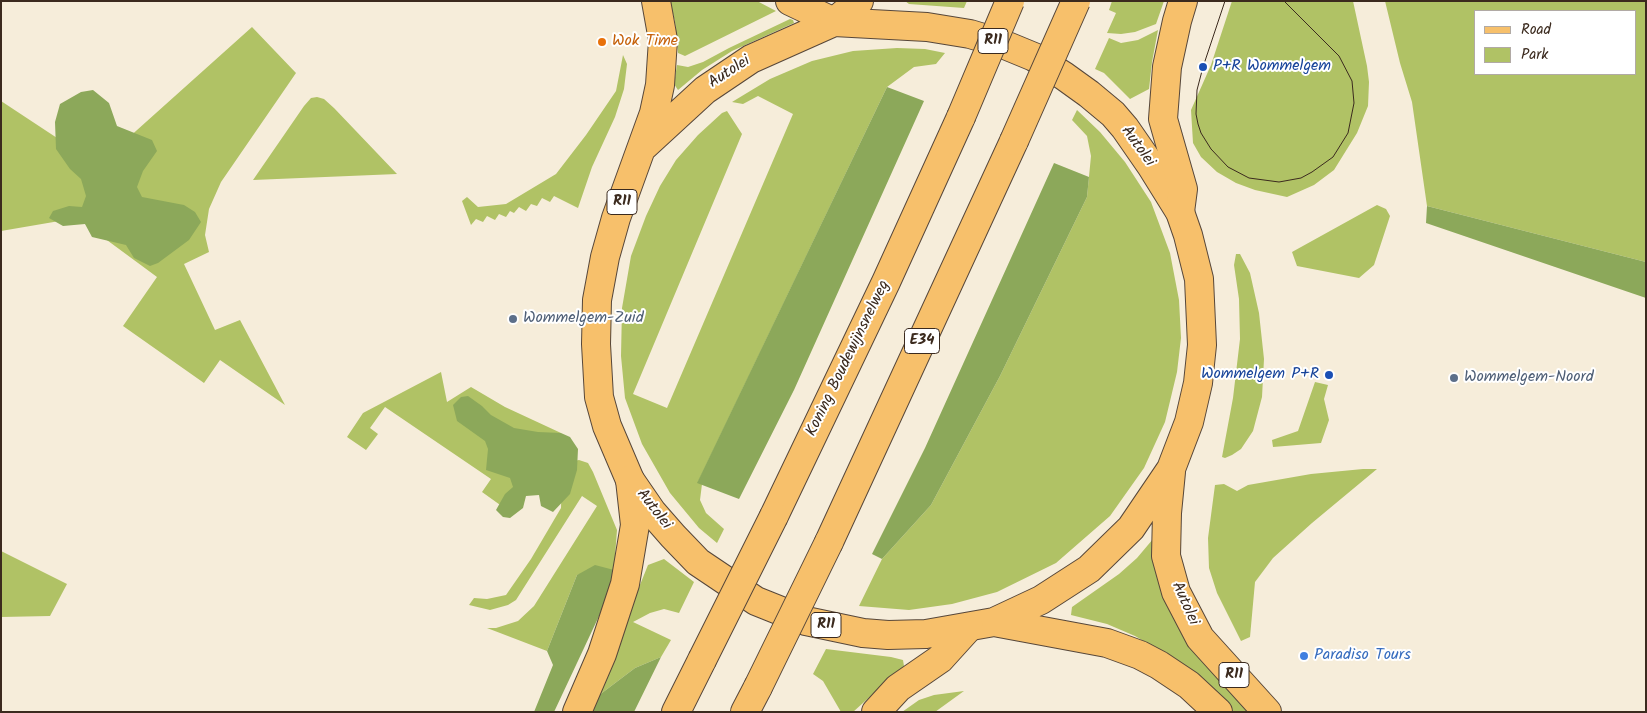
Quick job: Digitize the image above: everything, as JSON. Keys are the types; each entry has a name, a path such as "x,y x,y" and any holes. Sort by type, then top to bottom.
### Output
{"main road":[{"name":"Autolei","path":"656,1 663,40 660,85 654,113 614,226 605,257 597,300 596,344 599,397 607,426 630,480 652,512 698,562 756,601 806,621 863,633 888,635 926,634 981,624 1041,600 1089,569 1131,528 1171,469 1189,422 1198,383 1202,345 1199,279 1188,235 1180,212 1152,166 1125,128 1112,114 1064,76 1034,57 1000,43 970,34 927,27 834,22 790,1"},
{"path":"834,22 859,1"},
{"name":"Koning Boudewijnsnelweg","path":"676,712 774,516 886,282 961,117 1010,1"},
{"name":"E34","path":"745,712 829,542 1014,141 1076,1"},
{"path":"1180,212 1182,189 1163,119 1167,67 1183,1"},
{"name":"Autolei","path":"641,149 705,90 750,59 834,22"},
{"name":"Autolei","path":"1171,469 1166,556 1176,592 1200,638 1267,712"},
{"path":"577,712 602,654 625,584 635,525 630,480"},
{"name":"Autolei","path":"981,624 1107,643 1140,655 1189,685 1218,712"},
{"path":"876,712 898,688 940,659 981,624"}],"green space":[{"path":"670,1 757,1 776,11 685,56 678,53 675,22"},
{"path":"905,1 967,1 964,8 909,4"},
{"path":"1112,1 1164,1 1156,24 1135,32 1121,34 1107,33 1116,13 1109,10"},
{"path":"1232,1 1353,1 1367,66 1369,82 1368,106 1357,133 1334,170 1314,185 1287,197 1255,190 1236,183 1217,172 1201,157 1193,143 1191,110 1211,65"},
{"path":"1385,1 1646,1 1646,262 1427,206 1412,102 1400,63"},
{"path":"790,19 794,23 732,51 702,70 678,90 674,84 677,65 688,67 703,62"},
{"path":"252,27 296,73 221,182 209,209 205,235 209,252 184,264 215,330 240,320 285,405 220,360 204,383 123,326 157,277 77,218 1,231 1,101 98,165"},
{"path":"1158,30 1149,89 1130,99 1104,73 1095,69 1109,38 1121,43 1138,40"},
{"path":"897,48 925,49 945,53 936,64 914,67 887,87 698,482 702,484 700,500 706,513 724,529 717,543 699,528 670,493 642,444 625,398 621,356 622,308 631,256 660,186 676,160 698,135 722,113 727,111 742,134 633,394 667,408 793,114 758,96 743,104 732,102 770,79 812,61 853,51"},
{"path":"623,55 627,64 624,89 615,117 592,167 578,208 554,196 550,202 542,198 537,206 531,204 526,211 519,207 514,213 510,211 506,217 499,214 495,220 487,216 483,222 476,219 471,225 462,201 467,197 478,207 506,204 556,174 616,91"},
{"path":"887,87 924,101 794,390 739,499 697,483"},
{"path":"93,90 109,103 117,126 152,140 157,151 143,171 137,187 142,197 184,205 195,212 201,222 189,240 158,263 150,266 134,258 126,245 92,237 85,224 63,226 49,218 53,211 69,206 82,207 86,196 81,179 70,169 56,149 55,122 60,104 81,92"},
{"path":"311,98 324,99 334,108 397,174 253,180 304,106"},
{"path":"1077,110 1100,132 1125,162 1151,202 1170,253 1179,300 1181,338 1177,372 1165,422 1144,468 1110,516 1056,563 997,592 952,604 909,610 859,606 882,559 931,505 1000,376 1087,197 1091,156 1087,136 1072,120"},
{"path":"1054,163 1089,177 1087,197 1000,376 931,505 882,559 872,554 925,448"},
{"path":"1377,205 1386,209 1390,216 1374,265 1359,278 1297,266 1292,252"},
{"path":"1427,206 1646,262 1646,298 1426,223"},
{"path":"1236,254 1240,254 1250,273 1259,313 1264,359 1262,397 1253,431 1241,449 1225,458 1222,457 1233,398 1240,339 1239,299 1234,265"},
{"path":"441,372 447,402 471,387 505,407 561,433 516,434 540,468 510,512 482,492 491,479 385,407 370,428 378,434 366,450 347,437 363,413"},
{"path":"1315,382 1328,385 1324,399 1329,420 1321,443 1273,447 1272,440 1298,431"},
{"path":"468,396 491,415 514,428 561,433 570,437 578,449 577,470 570,494 553,512 541,506 539,495 526,496 523,508 510,518 503,517 496,510 505,494 513,487 510,478 486,470 488,449 485,441 457,421 453,405 461,397"},
{"path":"579,460 588,463 593,472 617,530 614,570 577,575 547,651 487,628 496,628 518,621 534,606 597,506 582,496 516,600 508,605 490,610 469,605 474,598 487,599 506,595 531,559 561,508 562,467 569,462"},
{"path":"1377,469 1273,558 1255,582 1250,637 1241,641 1217,593 1209,568 1208,538 1215,485 1224,484 1237,491 1248,485 1311,474"},
{"path":"1153,539 1152,558 1162,594 1176,623 1195,649 1253,712 1234,712 1179,662 1135,636 1107,624 1071,615 1072,607 1119,574 1137,558"},
{"path":"1,551 67,584 50,616 1,617"},
{"path":"664,559 694,582 679,613 664,609 650,613 633,622 671,640 661,657 635,668 594,699 648,565"},
{"path":"595,565 614,570 614,578 607,599 554,712 534,712 553,665 547,651 577,575"},
{"path":"826,649 891,657 903,660 904,666 853,712 841,712 823,681 813,674"},
{"path":"661,657 634,712 589,712 594,699 635,668"},
{"path":"964,691 935,712 902,712 919,700 934,695"}],"tram line":[{"path":"1225,1 1197,90 1196,114 1198,124 1211,149 1228,167 1249,178 1279,182 1301,178 1333,157 1348,133 1354,103 1352,81 1339,56 1284,1"}],"place":[{"name":"Wok Time","path":"602,42"},
{"name":"P+R Wommelgem","path":"1203,67"},
{"name":"Wommelgem-Zuid","path":"513,319"},
{"name":"Wommelgem P+R","path":"1329,375"},
{"name":"Wommelgem-Noord","path":"1454,378"},
{"name":"Paradiso Tours","path":"1304,656"}]}
